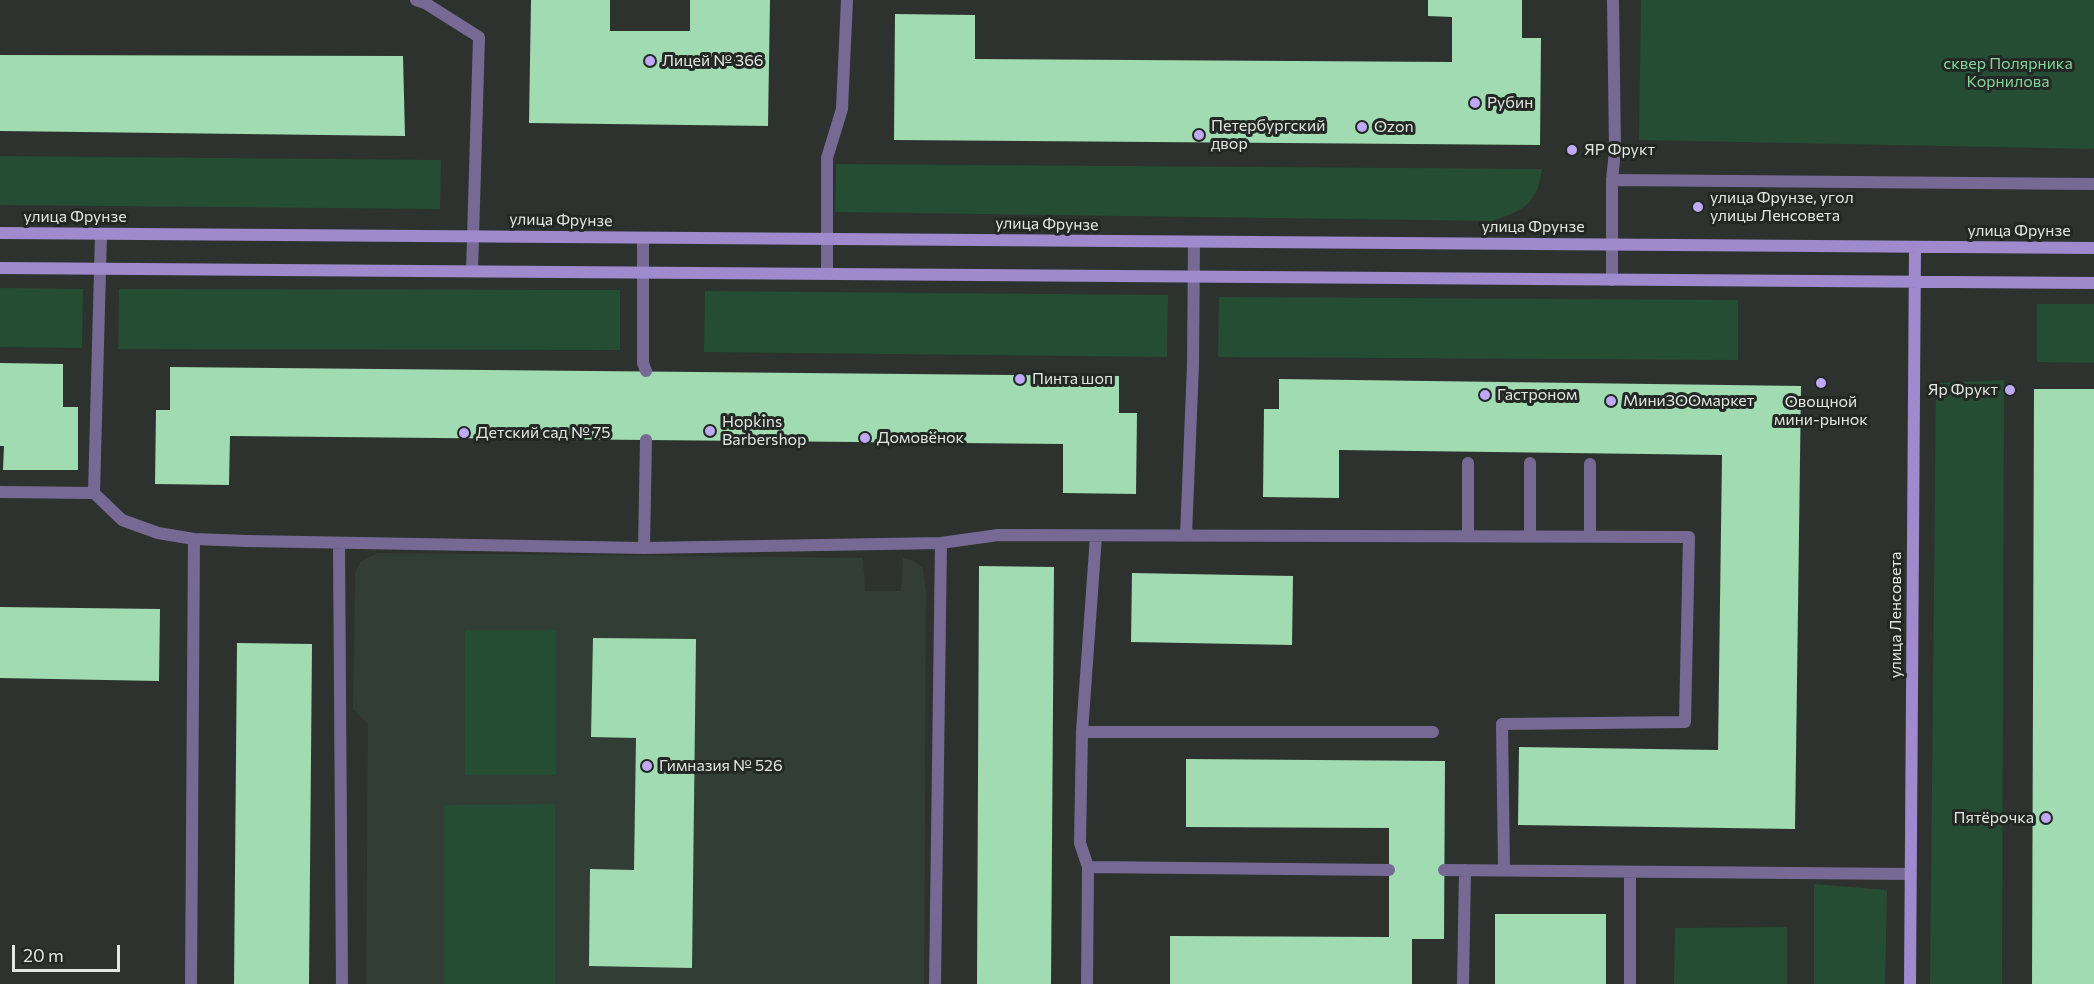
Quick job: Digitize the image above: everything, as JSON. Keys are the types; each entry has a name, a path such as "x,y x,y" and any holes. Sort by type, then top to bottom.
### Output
{"street":[{"path":"416,0 426,3 479,37 472,271"},
{"path":"827,273 826,158 842,110 847,0"},
{"path":"1612,280 1612,180 1615,152 1613,0"},
{"path":"1612,180 2094,183"},
{"name":"улица Фрунзе","path":"0,233 2094,248"},
{"path":"94,493 101,234"},
{"path":"643,237 643,363 646,371"},
{"path":"1186,535 1193,365 1194,242"},
{"name":"улица Ленсовета","path":"1910,984 1915,247"},
{"path":"0,268 2094,283"},
{"path":"644,548 646,440"},
{"path":"1468,463 1468,536"},
{"path":"1530,464 1530,536"},
{"path":"1590,464 1590,536"},
{"path":"0,492 94,493 122,520 158,533 194,539 339,543 644,548 941,543 998,535 1689,537 1685,722 1502,724 1504,869"},
{"path":"1088,984 1088,867 1080,843 1082,732 1096,536"},
{"path":"190,984 194,539"},
{"path":"339,543 342,984"},
{"path":"936,984 941,543"},
{"path":"1082,732 1433,732"},
{"path":"1088,867 1389,870"},
{"path":"1444,870 1910,874"},
{"path":"1463,984 1465,870"},
{"path":"1630,873 1630,984"}],"shaded area":[{"name":"Гимназия № 526","path":"378,553 863,558 865,591 901,591 903,558 914,561 923,568 926,592 924,984 366,984 368,724 353,709 355,573 361,561"}],"green space":[{"name":"сквер Полярника Корнилова","path":"1641,0 2094,0 2094,149 1639,140"},
{"path":"0,156 441,160 440,209 0,205"},
{"path":"836,164 1542,169 1537,191 1527,204 1513,213 1492,221 835,212"},
{"path":"0,288 83,289 82,348 0,347"},
{"path":"119,289 620,290 620,350 118,349"},
{"path":"705,291 1168,295 1167,357 704,352"},
{"path":"1219,297 1738,300 1738,360 1218,357"},
{"path":"2037,304 2094,304 2094,363 2037,362"},
{"path":"2004,380 2002,984 1930,984 1936,383"},
{"path":"465,630 556,630 556,775 465,775"},
{"path":"555,804 555,984 444,984 444,805"},
{"path":"1814,884 1887,890 1885,984 1814,984"},
{"path":"1787,927 1787,984 1674,984 1675,928"}],"building":[{"name":"Лицей № 366","path":"531,0 610,0 610,31 690,31 690,0 770,0 768,126 529,123"},
{"path":"1428,0 1522,0 1522,38 1541,38 1540,145 894,140 895,14 975,15 975,59 1452,62 1452,17 1428,16"},
{"path":"0,55 403,56 405,136 0,131"},
{"path":"0,363 63,364 63,407 78,407 78,470 3,470 4,446 0,446"},
{"path":"170,367 1119,376 1119,413 1137,413 1136,494 1063,493 1063,444 230,436 229,485 155,484 156,410 170,410"},
{"path":"1279,379 1801,386 1795,829 1518,825 1519,747 1718,750 1722,455 1339,450 1339,498 1263,497 1264,409 1279,409"},
{"path":"2034,389 2094,389 2094,984 2032,984"},
{"path":"979,566 1054,567 1051,984 977,984"},
{"path":"1132,573 1293,576 1292,645 1131,642"},
{"path":"0,607 160,609 159,681 0,678"},
{"path":"593,638 696,639 692,968 589,966 590,869 634,870 636,738 591,737"},
{"path":"237,643 312,644 309,984 234,984"},
{"path":"1186,759 1445,761 1444,939 1412,939 1412,984 1170,984 1170,936 1389,937 1389,828 1186,827"},
{"path":"1495,914 1606,914 1606,984 1495,984"}],"place":[{"name":"Лицей № 366","path":"650,61"},
{"name":"Рубин","path":"1475,103"},
{"name":"Ozon","path":"1362,127"},
{"name":"Петербургский двор","path":"1199,135"},
{"name":"ЯР Фрукт","path":"1572,150"},
{"name":"улица Фрунзе, угол улицы Ленсовета","path":"1698,207"},
{"name":"Пинта шоп","path":"1020,379"},
{"name":"Овощной мини-рынок","path":"1821,383"},
{"name":"Яр Фрукт","path":"2010,390"},
{"name":"Гастроном","path":"1485,395"},
{"name":"МиниЗООмаркет","path":"1611,401"},
{"name":"Hopkins Barbershop","path":"710,431"},
{"name":"Детский сад № 75","path":"464,433"},
{"name":"Домовёнок","path":"865,438"},
{"name":"Гимназия № 526","path":"647,766"},
{"name":"Пятёрочка","path":"2046,818"}]}
